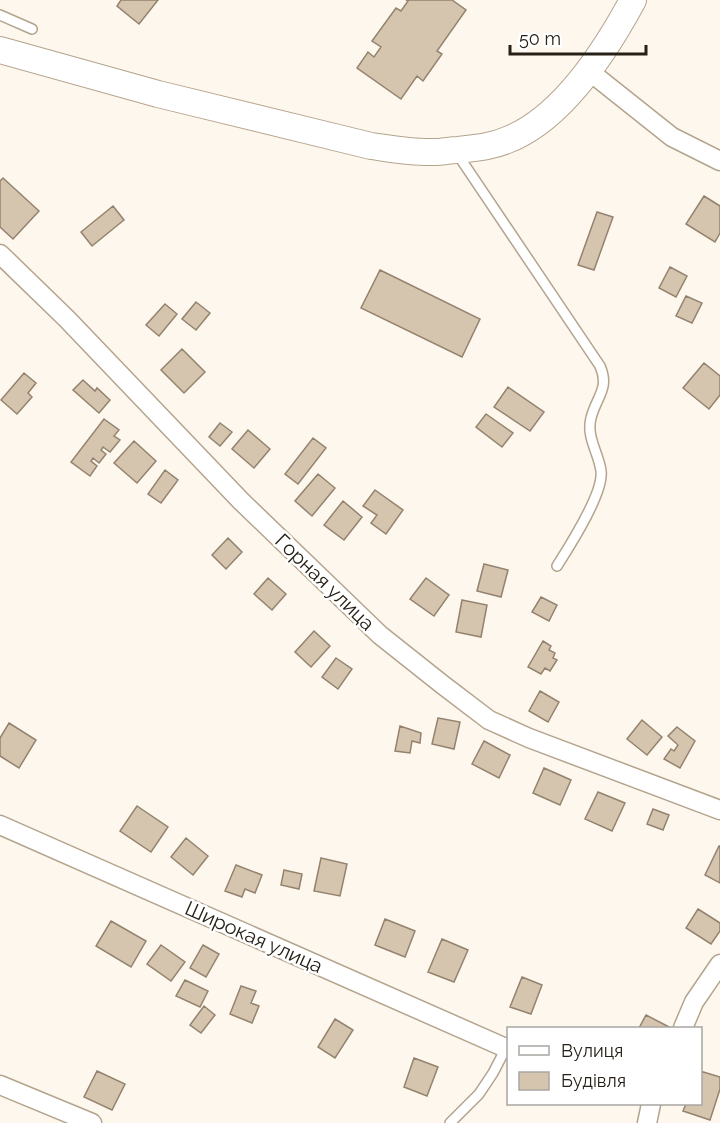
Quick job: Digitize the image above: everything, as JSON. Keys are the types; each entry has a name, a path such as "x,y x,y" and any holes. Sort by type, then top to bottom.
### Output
{"main road":[{"path":"0,50 158,94 371,146 433,152 486,147 508,140 539,122 560,104 588,71 633,0"}],"street":[{"path":"588,71 672,137 720,161"},
{"name":"Горная улица","path":"0,254 67,319 241,501 380,635 452,692 489,720 519,734 720,810"},
{"name":"Широкая улица","path":"0,825 507,1048"},
{"path":"684,1027 694,1002 720,964"},
{"path":"0,1085 92,1123"}],"lane":[{"path":"0,15 32,29"},
{"path":"454,150 604,375 603,389 590,419 591,435 602,473 600,488 577,534 557,566"},
{"path":"450,1123 479,1094 507,1048"}],"building":[{"path":"121,0 158,0 139,24 117,6"},
{"path":"406,0 452,0 466,10 437,51 442,54 423,81 417,76 401,99 357,68 368,52 374,57 381,47 372,41 396,8 401,11 408,1"},
{"path":"3,178 39,211 13,239 0,227 0,181"},
{"path":"704,196 720,206 720,233 715,242 686,224"},
{"path":"113,206 124,220 92,246 81,232"},
{"path":"597,212 613,217 594,270 578,265"},
{"path":"670,267 687,276 676,297 659,288"},
{"path":"380,270 480,319 462,357 361,308"},
{"path":"686,296 702,303 692,323 676,316"},
{"path":"196,302 210,313 196,330 182,319"},
{"path":"165,304 177,314 159,336 146,325"},
{"path":"182,349 205,372 184,393 161,370"},
{"path":"704,363 720,376 720,395 709,409 683,388"},
{"path":"24,373 36,383 28,393 32,397 17,414 1,400"},
{"path":"83,380 95,391 97,388 110,400 99,413 73,390"},
{"path":"508,387 544,412 530,431 494,407"},
{"path":"486,414 513,433 502,447 476,427"},
{"path":"104,419 119,430 114,436 120,440 110,452 103,447 101,450 106,454 99,463 93,458 91,461 97,466 90,476 71,462"},
{"path":"220,423 232,432 220,446 209,437"},
{"path":"248,430 270,449 254,468 232,449"},
{"path":"313,438 326,448 298,484 285,474"},
{"path":"134,441 156,461 137,483 114,463"},
{"path":"165,470 178,480 161,503 148,494"},
{"path":"318,474 335,488 312,516 295,501"},
{"path":"375,490 403,510 386,534 371,523 377,515 363,506"},
{"path":"343,501 362,517 344,540 324,525"},
{"path":"228,538 242,552 226,569 212,555"},
{"path":"484,564 508,570 501,597 477,591"},
{"path":"268,578 286,594 272,610 254,594"},
{"path":"426,578 449,595 434,616 410,599"},
{"path":"541,597 557,605 549,621 532,612"},
{"path":"462,600 487,605 481,637 456,632"},
{"path":"314,631 330,646 311,667 295,652"},
{"path":"543,641 551,646 549,650 555,653 553,658 557,660 550,671 545,668 541,674 528,667"},
{"path":"336,658 352,669 338,689 322,677"},
{"path":"540,691 559,702 548,722 529,711"},
{"path":"438,718 460,722 454,749 432,744"},
{"path":"642,720 662,737 647,755 627,739"},
{"path":"9,723 36,740 19,768 0,756 0,738"},
{"path":"400,726 421,733 420,743 412,741 410,753 395,751"},
{"path":"677,727 695,741 680,768 664,759 671,749 674,751 678,745 668,736"},
{"path":"484,741 510,755 499,778 472,764"},
{"path":"544,768 571,780 560,805 533,793"},
{"path":"598,792 625,803 612,831 585,819"},
{"path":"137,806 168,827 151,852 120,831"},
{"path":"653,809 669,815 663,830 647,824"},
{"path":"186,838 208,856 193,875 171,857"},
{"path":"720,846 720,883 705,875"},
{"path":"321,858 347,864 340,896 314,891"},
{"path":"236,865 262,875 255,893 245,889 242,897 225,891"},
{"path":"284,870 302,874 299,889 281,885"},
{"path":"698,909 720,923 720,931 711,944 686,928"},
{"path":"385,919 415,931 405,957 375,945"},
{"path":"111,921 146,941 131,967 96,946"},
{"path":"442,939 468,950 454,982 428,972"},
{"path":"161,945 185,962 171,981 147,964"},
{"path":"203,945 219,954 206,977 190,968"},
{"path":"522,977 542,985 531,1014 510,1007"},
{"path":"185,980 208,991 200,1007 176,996"},
{"path":"241,986 256,991 251,1003 259,1006 252,1023 230,1014"},
{"path":"204,1006 215,1015 201,1033 190,1025"},
{"path":"646,1015 669,1027 640,1027"},
{"path":"335,1019 353,1030 335,1058 318,1047"},
{"path":"414,1058 438,1067 427,1096 404,1087"},
{"path":"97,1071 125,1084 112,1110 84,1097"},
{"path":"702,1072 720,1077 720,1089 710,1120 683,1111 686,1105 702,1105"}]}
